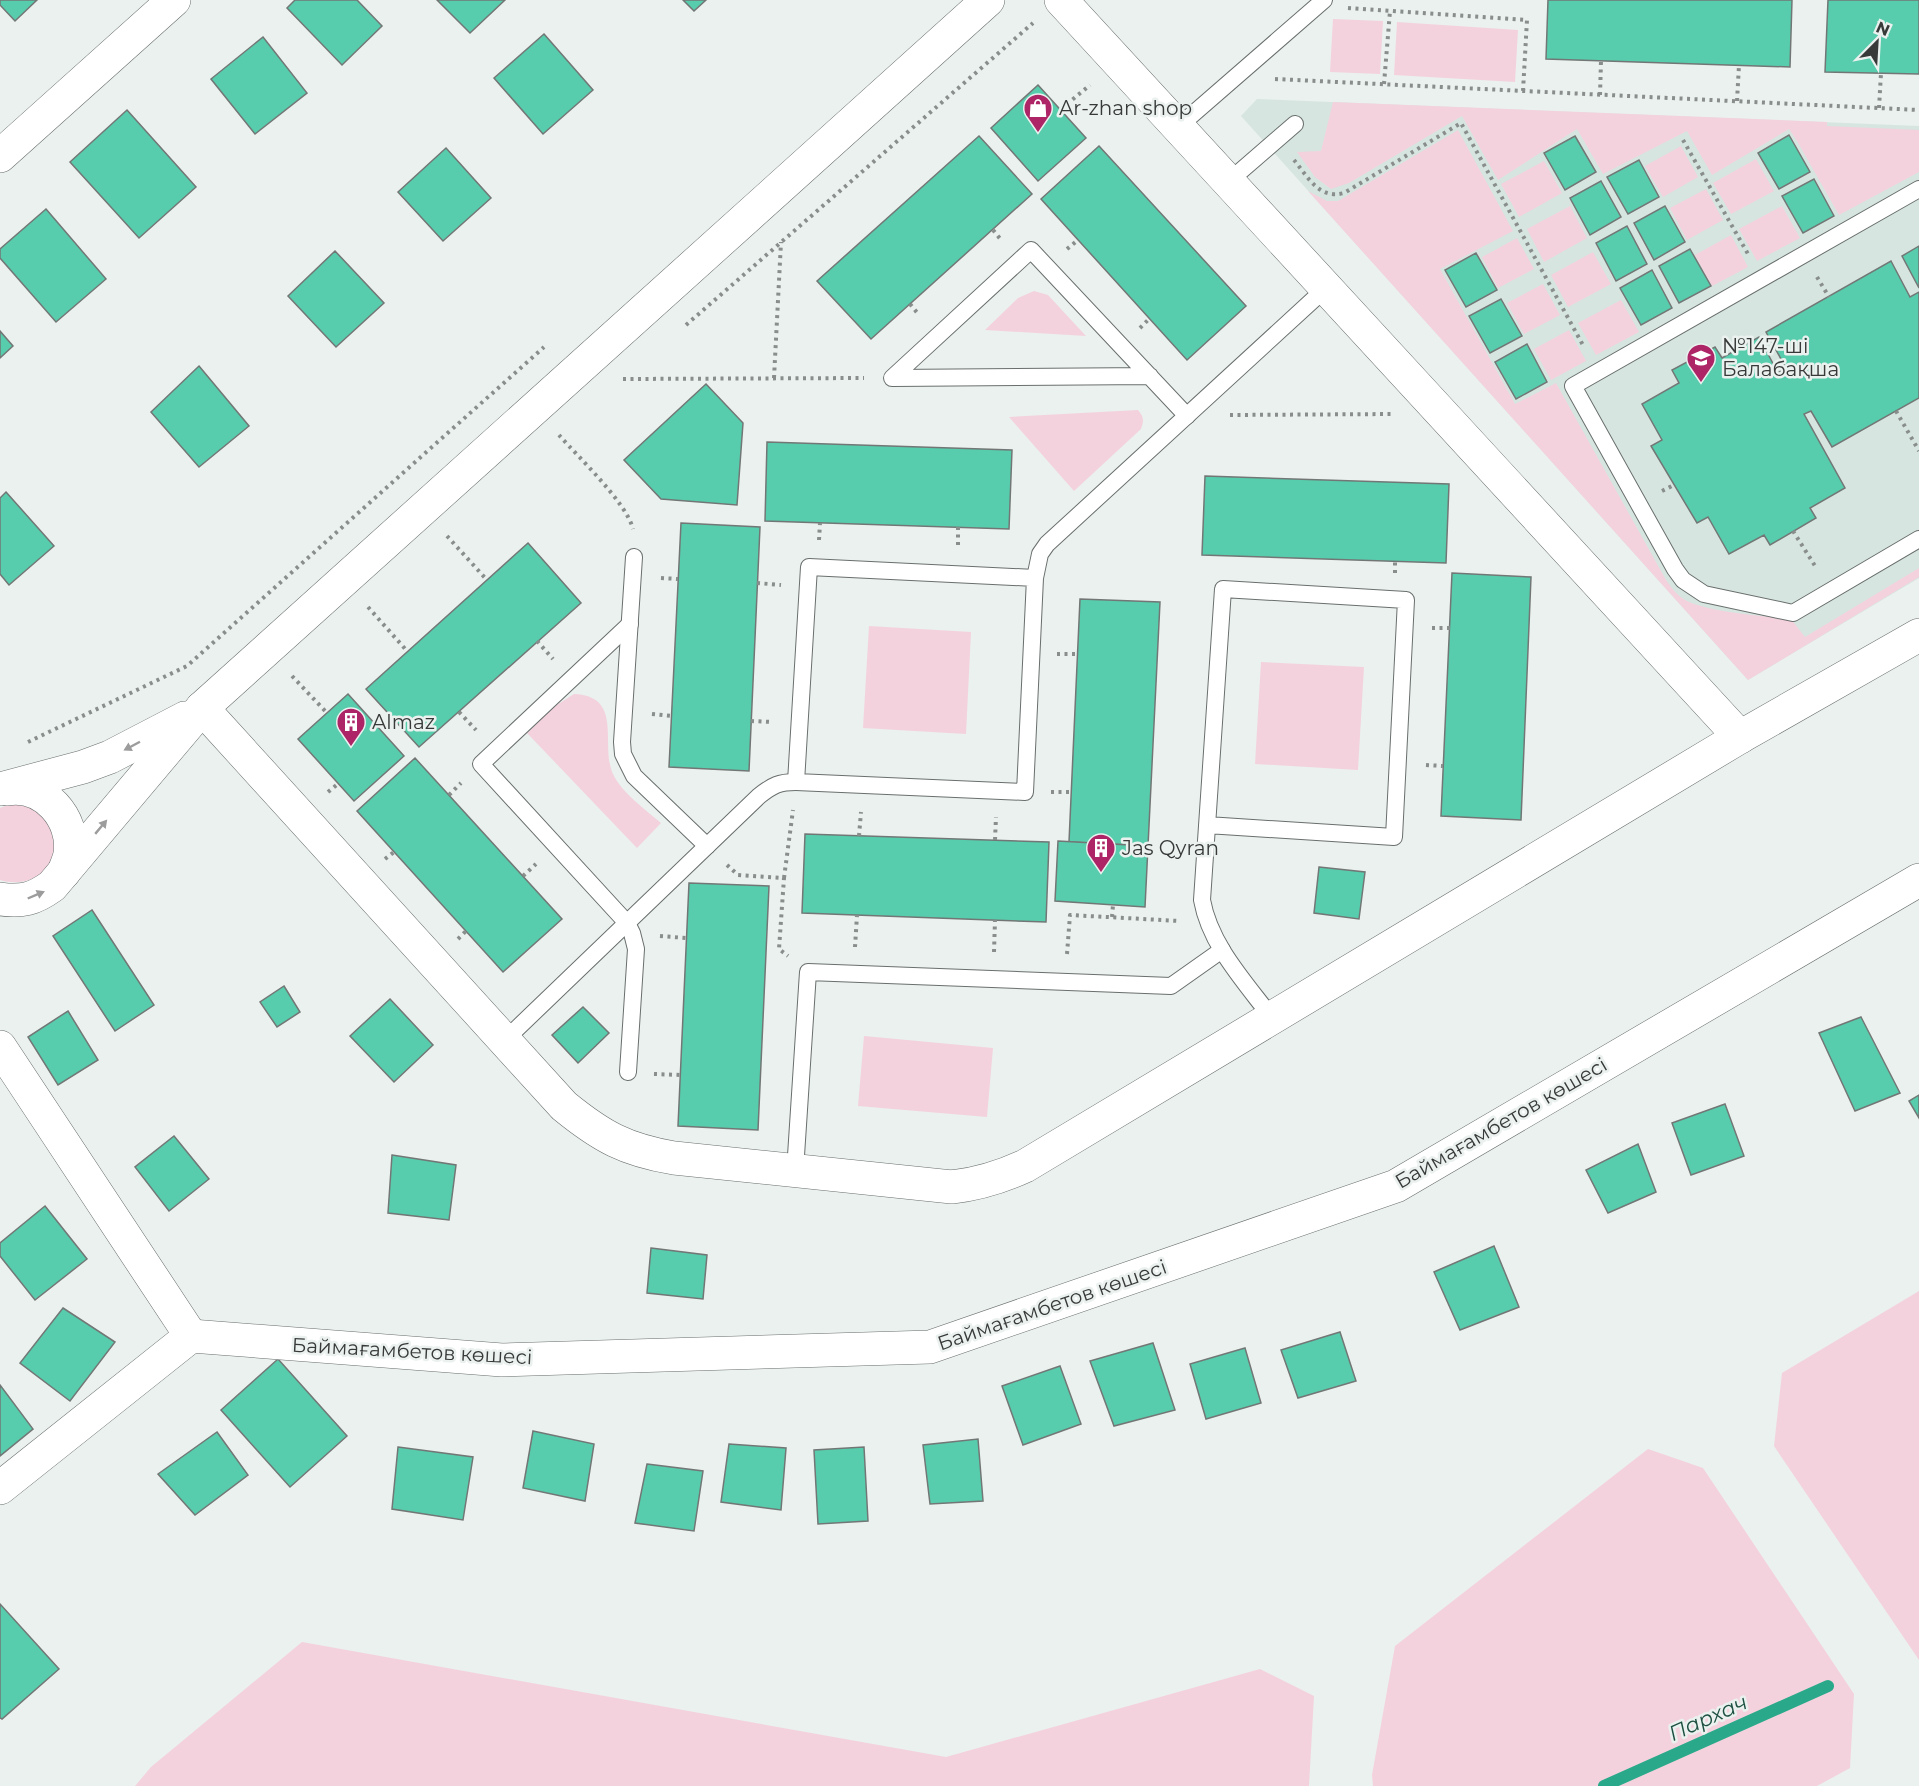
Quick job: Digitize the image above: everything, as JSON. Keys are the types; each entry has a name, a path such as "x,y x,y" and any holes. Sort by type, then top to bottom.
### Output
{"street":[{"path":"0,156 174,0"},
{"path":"0,899 19,901 37,897 52,886 202,708 988,0"},
{"path":"1060,0 1740,737"},
{"path":"202,708 564,1106 606,1137 625,1147 674,1158 952,1188 979,1184 1025,1166 1740,737 1919,635"},
{"path":"0,790 110,758 202,708"},
{"path":"0,790 15,788 36,792 53,804 64,819 70,836 70,855 64,872"},
{"name":"Баймағамбетов көшесі","path":"191,1336 502,1360 930,1347 1396,1186 1919,880"},
{"path":"0,1047 191,1336 0,1488"}],"lane":[{"path":"1178,127 1321,3"},
{"path":"1228,182 1295,124"},
{"path":"1919,189 1574,386 1675,569 1683,580 1704,594 1793,614 1919,539"},
{"path":"892,378 1031,250 1187,416"},
{"path":"505,1040 771,786 782,782 796,782 1025,792 1035,578 1040,554 1047,544 1326,288"},
{"path":"892,378 1150,376"},
{"path":"634,557 623,754 634,777 707,846"},
{"path":"796,782 809,567 1035,578"},
{"path":"1207,825 1394,837 1406,600 1223,589 1207,825 1202,900 1212,933 1222,950 1272,1018"},
{"path":"628,1072 636,949 632,933 627,923 481,764 630,624"},
{"path":"795,1171 808,972 1171,986 1222,950"}],"path":[{"path":"1321,3 1390,11 1527,20 1523,91"},
{"path":"1384,84 1390,11"},
{"path":"1600,95 1601,61"},
{"path":"1737,101 1739,65"},
{"path":"1879,108 1881,73"},
{"path":"1236,77 1919,110"},
{"path":"1277,139 1320,191 1334,196 1344,193 1461,123 1598,371"},
{"path":"1683,140 1762,278"},
{"path":"774,378 781,242"},
{"path":"21,745 187,666 551,341"},
{"path":"623,379 892,378"},
{"path":"1896,411 1919,451"},
{"path":"1187,416 1442,414"},
{"path":"559,435 625,511 632,526 634,557"},
{"path":"1793,531 1831,591"},
{"path":"445,534 487,580"},
{"path":"365,604 407,651"},
{"path":"287,671 327,713"},
{"path":"796,782 784,878 779,949 808,972"},
{"path":"707,846 738,875 784,878"},
{"path":"1112,917 1113,905"},
{"path":"1065,982 1070,915 1208,923"}],"shaded area":[{"path":"1333,19 1383,21 1380,74 1330,72"},
{"path":"1397,22 1518,30 1515,82 1394,75"},
{"name":"№147-ші Балабақша","path":"1257,99 1919,126 1919,578 1748,680 1241,116"},
{"path":"1333,102 1827,122 1827,126 1919,130 1919,172 1839,215 1789,129 1712,175 1687,131 1603,174 1577,129 1498,180 1462,116 1349,183 1331,189 1315,177 1297,152 1321,151"},
{"path":"1458,130 1513,231 1440,269 1515,404 1556,383 1666,580 1677,594 1703,607 1791,619 1805,637 1919,568 1919,577 1748,680 1308,191 1327,201 1338,201"},
{"path":"1681,146 1698,177 1663,197 1645,166"},
{"path":"1756,159 1774,191 1731,214 1713,183"},
{"path":"1544,161 1562,193 1519,217 1501,184"},
{"path":"1706,189 1723,220 1687,240 1670,208"},
{"path":"1570,206 1587,238 1544,262 1527,229"},
{"path":"1782,206 1800,238 1757,261 1739,229"},
{"path":"1731,235 1748,267 1712,286 1695,255"},
{"path":"1517,238 1534,269 1498,288 1482,257"},
{"path":"1593,252 1611,284 1568,307 1551,275"},
{"path":"1543,284 1560,315 1524,334 1507,303"},
{"path":"1034,291 1048,295 1086,336 985,330 1018,298"},
{"path":"1621,300 1639,332 1596,355 1578,323"},
{"path":"1569,330 1586,361 1551,380 1534,349"},
{"path":"1138,410 1143,419 1141,429 1074,491 1009,417"},
{"path":"869,626 971,632 966,734 863,728"},
{"path":"1261,662 1364,667 1358,770 1255,764"},
{"path":"574,694 589,697 599,703 605,713 613,774 628,794 661,823 637,848 527,733 552,708"},
{"path":"21,804 45,817 55,843 54,854 44,872 34,878 12,882 0,880 0,808"},
{"path":"864,1036 993,1048 987,1117 858,1106"},
{"path":"1919,1291 1919,1660 1774,1446 1782,1373"},
{"path":"1648,1449 1703,1468 1854,1694 1850,1768 1817,1786 1373,1786 1372,1775 1395,1646"},
{"path":"302,1642 946,1757 1260,1669 1314,1696 1309,1786 135,1786 151,1767"}],"building":[{"path":"0,0 37,0 15,21 0,5"},
{"path":"295,0 357,0 382,26 342,65 287,8"},
{"path":"437,0 505,0 470,33"},
{"path":"683,0 706,0 694,11"},
{"path":"1548,0 1792,0 1790,67 1546,59"},
{"path":"1828,0 1919,0 1919,74 1825,72"},
{"path":"544,34 593,90 543,134 494,78"},
{"path":"263,37 307,93 255,134 211,79"},
{"name":"Ar-zhan shop","path":"1038,85 1086,138 1038,181 991,128"},
{"path":"127,110 196,187 139,238 70,162"},
{"path":"1789,135 1810,172 1779,189 1758,153"},
{"path":"979,136 1032,194 871,339 817,281"},
{"path":"1575,136 1596,172 1565,190 1544,153"},
{"path":"1099,146 1246,306 1187,360 1041,199"},
{"path":"446,148 491,198 443,241 398,192"},
{"path":"1639,160 1659,197 1628,214 1607,177"},
{"path":"1814,179 1834,216 1803,233 1782,196"},
{"path":"1601,181 1621,217 1590,235 1570,198"},
{"path":"1665,206 1685,242 1654,260 1634,223"},
{"path":"46,209 106,279 56,322 0,258 0,249"},
{"path":"1627,226 1647,264 1616,281 1596,243"},
{"path":"1919,246 1919,288 1902,256"},
{"path":"1690,249 1711,286 1679,303 1659,266"},
{"path":"335,251 384,303 336,347 288,296"},
{"path":"1476,253 1497,290 1466,307 1445,270"},
{"path":"1891,261 1910,297 1919,292 1919,398 1832,447 1811,411 1804,414 1845,488 1810,508 1816,518 1770,545 1764,535 1729,554 1708,517 1697,523 1651,446 1662,440 1642,404 1679,383 1672,370 1715,347 1722,358 1759,337 1778,373 1786,368 1766,332"},
{"path":"1652,270 1672,308 1641,325 1620,288"},
{"path":"1501,299 1522,336 1490,353 1469,316"},
{"path":"0,331 13,346 0,358"},
{"path":"1527,344 1547,382 1516,399 1495,362"},
{"path":"199,366 249,426 199,467 151,412"},
{"path":"706,384 743,423 737,505 661,499 624,460"},
{"path":"767,442 1012,450 1009,529 765,521"},
{"path":"1205,476 1449,484 1446,563 1202,555"},
{"path":"6,492 54,546 9,585 0,574 0,498"},
{"path":"681,523 760,527 749,771 669,767"},
{"path":"528,543 581,603 419,747 366,689"},
{"path":"1452,573 1531,577 1521,820 1441,816"},
{"path":"1080,599 1160,602 1148,846 1069,842"},
{"name":"Almaz","path":"348,694 404,756 354,801 298,739"},
{"path":"415,758 562,919 503,972 357,811"},
{"path":"805,834 1049,842 1046,922 802,913"},
{"name":"Jas Qyran","path":"1058,841 1148,846 1145,907 1055,901"},
{"path":"1319,867 1365,872 1359,919 1314,913"},
{"path":"689,883 769,886 758,1130 678,1126"},
{"path":"92,910 154,1005 115,1031 53,936"},
{"path":"284,986 300,1012 277,1027 260,1002"},
{"path":"390,999 433,1045 394,1082 350,1036"},
{"path":"583,1007 609,1033 578,1063 552,1035"},
{"path":"68,1011 98,1060 58,1085 28,1037"},
{"path":"1861,1017 1900,1093 1855,1111 1819,1033"},
{"path":"1919,1095 1919,1118 1909,1101"},
{"path":"1725,1104 1744,1156 1691,1175 1672,1123"},
{"path":"174,1136 209,1179 169,1211 135,1167"},
{"path":"1638,1144 1656,1192 1608,1213 1586,1170"},
{"path":"392,1155 456,1165 449,1220 388,1213"},
{"path":"45,1206 87,1259 35,1300 0,1256 0,1243"},
{"path":"1494,1246 1519,1307 1460,1330 1434,1272"},
{"path":"651,1248 707,1255 703,1299 647,1293"},
{"path":"63,1308 115,1342 70,1401 20,1363"},
{"path":"1340,1332 1356,1381 1298,1398 1281,1350"},
{"path":"1153,1343 1175,1410 1114,1426 1090,1361"},
{"path":"1245,1348 1261,1403 1206,1419 1190,1364"},
{"path":"278,1359 347,1436 290,1487 221,1410"},
{"path":"1060,1366 1081,1424 1023,1445 1002,1386"},
{"path":"0,1385 33,1429 0,1456"},
{"path":"533,1431 594,1444 585,1501 523,1488"},
{"path":"217,1432 248,1475 195,1515 158,1474"},
{"path":"978,1439 983,1501 930,1504 923,1445"},
{"path":"729,1444 786,1448 781,1510 721,1502"},
{"path":"398,1447 473,1457 463,1520 392,1509"},
{"path":"864,1447 868,1521 818,1524 814,1450"},
{"path":"647,1464 703,1471 694,1531 635,1523"},
{"path":"0,1604 59,1669 2,1719 0,1718"}],"waterway":[{"name":"Пархач","path":"1604,1786 1828,1686"}],"place":[{"name":"Ar-zhan shop","path":"1038,134"},
{"name":"№147-ші Балабақша","path":"1701,384"},
{"name":"Almaz","path":"351,748"},
{"name":"Jas Qyran","path":"1101,874"}]}
